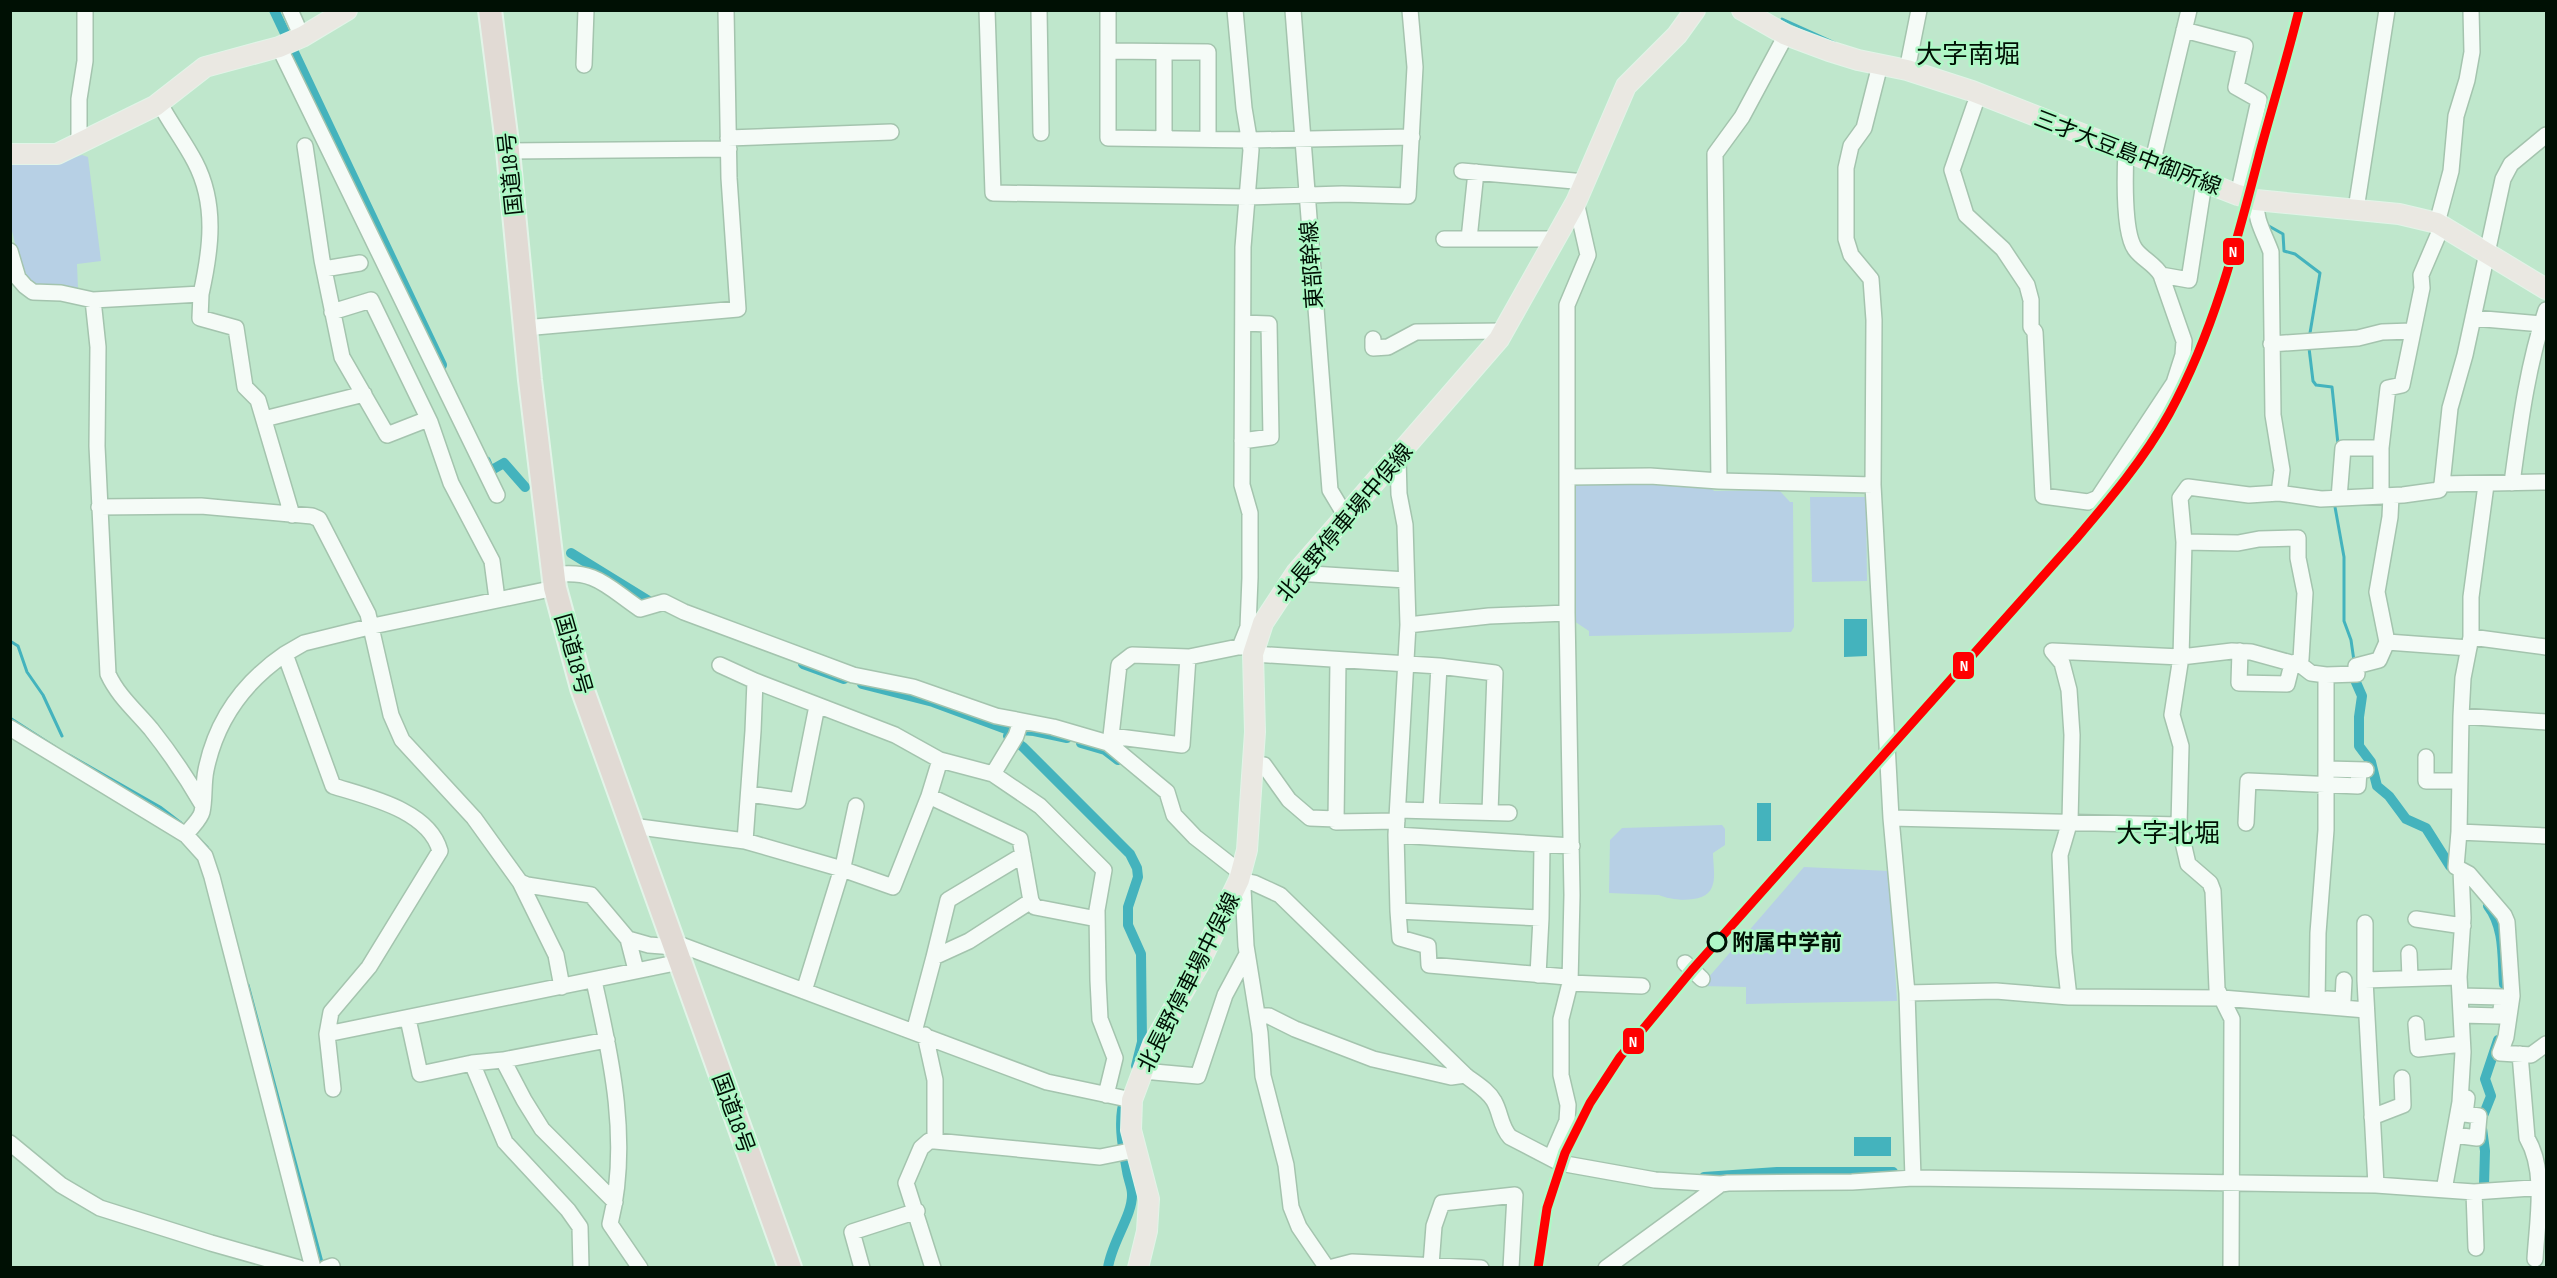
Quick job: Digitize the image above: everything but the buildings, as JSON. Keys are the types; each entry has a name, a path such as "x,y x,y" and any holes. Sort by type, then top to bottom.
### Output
{"highway":[{"name":"国道18号","path":"490,10 508,151 524,328 554,582 582,688 790,1268"}],"main road":[{"path":"10,154 57,154 159,102 205,67 279,47 302,37 347,10"},
{"name":"北長野停車場中俣線","path":"1138,1268 1147,1231 1149,1199 1128,1151 1131,1130 1121,1098 1143,1071 1153,1044 1199,964 1240,877 1247,850 1255,732 1249,648 1296,573 1345,515 1398,458 1504,331 1576,202 1626,86 1677,34 1695,10"},
{"name":"三才大豆島中御所線","path":"1742,10 1786,35 1828,51 1907,70 1972,91 2153,160 2204,183 2247,197 2399,214 2440,224 2547,289"}],"street":[{"path":"80,144 80,99 85,62 85,10"},
{"path":"290,10 302,37"},
{"path":"584,65 586,10"},
{"path":"524,328 738,309 728,143 726,10"},
{"path":"987,10 993,193 1247,197 1408,196 1415,67 1410,10"},
{"path":"1039,10 1041,133"},
{"path":"1108,10 1108,138 1250,140 1412,137"},
{"path":"1234,10 1244,108 1250,140 1243,247 1242,441 1242,485 1250,513 1249,648"},
{"name":"東部幹線","path":"1293,10 1330,490 1345,515"},
{"path":"1907,70 1919,10"},
{"path":"2153,160 2188,10"},
{"path":"2356,209 2386,10"},
{"path":"2069,997 2064,953 2060,855 2070,821 2072,735 2069,690 2062,663 2052,651 2181,657 2240,651 2302,666 2311,673 2326,675 2357,674 2356,666 2379,660 2387,642 2377,592 2390,517 2381,447 2388,388 2402,385 2422,288 2421,275 2440,224 2451,171 2456,116 2467,80 2472,52 2471,10"},
{"path":"2184,30 2245,46 2236,87 2259,100 2247,197 2271,252 2273,415 2282,470 2279,493"},
{"path":"1719,481 1715,154 1743,117 1786,35"},
{"path":"279,47 497,495"},
{"path":"1108,51 1208,52 1209,139"},
{"path":"1164,53 1164,138"},
{"path":"1880,65 1864,128 1851,146 1846,178 1846,239 1851,255 1870,279 1874,320 1874,485 1891,818 1907,993 1913,1178"},
{"path":"1972,91 1976,101 1952,170 1966,216 2003,249 2026,285 2031,300 2031,327 2035,332 2039,383 2043,496 2088,502 2098,498 2174,383 2183,355 2184,341 2161,275 2158,269 2136,250 2130,240 2124,178 2126,150"},
{"path":"159,102 195,162 204,182 212,227 201,294 200,318 236,328 245,387 258,400 292,515"},
{"path":"508,151 728,143 891,132"},
{"path":"2231,1268 2229,1237 2233,1183 2232,1018 2217,989 2211,883 2188,864 2179,825 2181,746 2172,715 2181,657 2184,542 2180,498 2188,487 2249,495 2279,493 2321,499 2386,496 2439,490 2442,484 2450,408 2488,254 2503,179 2511,164 2547,135"},
{"path":"305,146 324,268 342,357 387,435 428,419"},
{"path":"1469,239 1469,172 1584,182"},
{"path":"2161,275 2189,280 2204,183"},
{"path":"1551,1158 1567,1121 1568,1106 1561,1075 1561,1019 1570,983 1572,846 1567,614 1567,305 1588,255 1576,202"},
{"path":"1444,239 1555,239"},
{"path":"10,251 18,278 33,292 61,293 93,300 201,294"},
{"path":"324,268 360,263"},
{"path":"93,300 98,347 97,446 108,674 115,689 152,730 202,804"},
{"path":"332,312 371,300 428,419 451,483 492,561 497,599"},
{"path":"2473,318 2544,317 2520,416 2512,483"},
{"path":"1242,441 1271,437 1269,324 1243,323"},
{"path":"1373,339 1372,348 1388,347 1416,332 1504,331"},
{"path":"2271,344 2358,338 2382,332 2412,331"},
{"path":"264,419 364,394"},
{"path":"2339,498 2343,448 2381,447"},
{"path":"1398,458 1399,494 1405,525 1408,625 1397,822 1400,938 1428,946 1429,965 1567,977 1570,983"},
{"path":"1568,477 1650,476 1719,481 1874,485"},
{"path":"2442,484 2486,485 2547,482"},
{"path":"2486,485 2471,597 2470,642 2463,678 2456,867 2469,874 2504,915 2507,922 2512,996 2506,1037 2500,1053 2531,1055 2547,1044"},
{"path":"99,507 201,506 312,516 319,519 373,626 381,675 391,715 402,740 474,818 520,882 556,955 562,987"},
{"path":"2184,542 2238,543 2259,539 2298,538 2298,558 2305,594 2301,659 2292,664 2286,684 2240,683 2240,651"},
{"path":"189,831 202,814 210,749 222,721 240,694 273,662 304,643 497,599 554,582 575,572 593,576 640,609 664,602 684,612 853,675 913,687 996,716 1017,732 1053,727 1110,740 1182,745 1188,657"},
{"path":"1296,573 1406,580"},
{"path":"1408,625 1489,616 1567,614"},
{"path":"2387,642 2470,642 2547,647"},
{"path":"1110,740 1119,665 1132,655 1188,657 1249,648 1338,660 1439,666 1495,673 1490,812"},
{"path":"285,654 333,786 389,803 423,824 438,841 440,851 369,967 331,1011 327,1034 333,1089"},
{"path":"1336,819 1338,660"},
{"path":"628,939 676,950 804,991 1047,1082 1121,1098 1115,1058 1100,1019 1097,919 1104,870 1101,865 1040,806 993,774 940,760 895,735 817,706 720,665"},
{"path":"1431,811 1439,666"},
{"path":"2317,1002 2318,933 2326,830 2326,675"},
{"path":"745,841 755,681"},
{"path":"748,794 798,801 817,706"},
{"path":"2461,716 2547,722"},
{"path":"10,728 189,831 205,856 313,1268"},
{"path":"993,774 1017,732"},
{"path":"1110,740 1167,792 1174,815 1194,837 1240,877 1280,895 1465,1075 1486,1090 1495,1102 1504,1130 1510,1137 1560,1162 1655,1180 1721,1184 1852,1182 1913,1178 2376,1185 2474,1192 2542,1187"},
{"path":"2426,757 2426,781 2460,782"},
{"path":"632,826 745,841 842,869 893,887 929,796 940,760"},
{"path":"1253,765 1264,765 1289,800 1310,818 1336,819 1336,822 1397,822 1542,845 1572,846"},
{"path":"2246,823 2248,781 2327,777 2358,786 2363,770"},
{"path":"929,796 1020,839 1031,901 1035,907 1097,919"},
{"path":"804,991 842,869 856,806"},
{"path":"1397,822 1431,811 1509,813"},
{"path":"1891,818 2179,825"},
{"path":"2459,832 2547,836"},
{"path":"1538,975 1542,845"},
{"path":"935,1141 936,1080 920,1033 934,957 948,900 1023,855"},
{"path":"2444,1190 2461,1081 2459,977 2463,926 2461,870"},
{"path":"1240,877 1248,954 1258,1016 1263,1076 1286,1165 1291,1206 1299,1227 1328,1268 1353,1262 1481,1268"},
{"path":"520,882 591,895 628,939 636,970"},
{"path":"934,957 969,941 1031,901"},
{"path":"1398,911 1541,918"},
{"path":"2415,919 2463,926"},
{"path":"2364,923 2376,1185"},
{"path":"327,1034 594,981 636,970 676,950"},
{"path":"2409,953 2410,978"},
{"path":"1143,1071 1198,1076 1225,995 1248,954"},
{"path":"1685,963 1702,979"},
{"path":"2365,980 2459,977"},
{"path":"2317,1002 2343,1000 2344,980"},
{"path":"594,981 615,1086 618,1121 615,1202 610,1224 640,1268"},
{"path":"1570,983 1642,986"},
{"path":"1907,993 1996,991 2069,997 2222,998 2317,1002 2367,1010"},
{"path":"2460,996 2503,996 2500,1016 2461,1015"},
{"path":"1258,1016 1269,1016 1295,1029 1373,1059 1450,1077 1465,1075"},
{"path":"408,1018 420,1074 607,1040"},
{"path":"2415,1024 2418,1049 2462,1044"},
{"path":"2520,1054 2527,1138 2532,1148 2542,1187 2535,1259"},
{"path":"503,1060 542,1129 615,1202"},
{"path":"472,1063 505,1142 568,1210 580,1227 581,1268"},
{"path":"2372,1117 2403,1106 2402,1078"},
{"path":"2454,1135 2477,1138 2479,1116 2465,1114 2468,1081 2461,1081"},
{"path":"933,1268 917,1211 906,1183 921,1148 929,1141 1100,1157 1128,1151"},
{"path":"10,1143 61,1185 100,1208 299,1268"},
{"path":"1606,1268 1721,1184"},
{"path":"2474,1192 2476,1248"},
{"path":"1431,1265 1434,1226 1442,1203 1515,1195 1511,1268"},
{"path":"862,1268 852,1232 917,1211"}],"shaded area":[{"path":"82,155 88,157 101,261 77,264 78,289 36,288 21,268 11,227 10,164 54,164"},
{"path":"1579,481 1709,485 1714,491 1779,490 1790,502 1793,502 1794,627 1791,632 1589,636 1589,631 1574,621 1575,485"},
{"path":"1810,497 1866,497 1867,581 1812,582"},
{"path":"1722,825 1725,829 1725,845 1713,853 1713,883 1709,892 1703,896 1680,900 1659,895 1609,893 1610,840 1622,828"},
{"path":"1804,867 1889,871 1897,1001 1746,1004 1746,987 1701,986"}],"water":[{"path":"1844,619 1867,619 1867,656 1844,657"},
{"path":"1757,803 1771,803 1771,841 1757,841"},
{"path":"1854,1137 1891,1137 1891,1156 1854,1156"}],"waterway":[{"path":"274,10 442,365"},
{"path":"1782,19 1835,43"},
{"path":"2267,225 2283,234 2284,251 2295,254 2320,273 2310,333"},
{"path":"2309,348 2313,381 2316,385 2332,387 2338,444"},
{"path":"486,461 490,471 504,463 525,487"},
{"path":"2335,507 2344,557 2344,621 2351,640 2354,661"},
{"path":"571,553 657,606"},
{"path":"10,641 18,646 27,672 43,695 62,736"},
{"path":"803,664 844,679"},
{"path":"2355,680 2362,696 2359,746 2371,762 2377,786 2389,796 2406,819 2426,828 2450,866"},
{"path":"862,684 933,702 1006,729 1034,731 1067,738"},
{"path":"10,718 55,747"},
{"path":"1008,736 1023,747 1130,854 1137,868 1138,877 1128,907 1128,925 1141,954 1142,1042 1136,1066"},
{"path":"1081,743 1105,750 1118,760"},
{"path":"69,755 160,807 181,823"},
{"path":"193,833 207,847"},
{"path":"2488,906 2500,933 2504,984"},
{"path":"248,985 323,1266"},
{"path":"2484,1185 2485,1151 2481,1121 2491,1096 2485,1079 2498,1040"},
{"path":"1108,1268 1131,1202 1132,1191 1122,1134 1121,1116 1125,1098"},
{"path":"1704,1177 1777,1172 1893,1172"}],"transit line":[{"name":"N","path":"1538,1268 1547,1208 1565,1153 1590,1103 1620,1057 1692,970 2076,539 2126,478 2159,431 2185,383 2223,286 2299,10"}],"place":[{"name":"附属中学前","path":"1717,942"}],"district":[{"name":"大字南堀","path":"1968,54"},
{"name":"大字北堀","path":"2168,833"}]}
